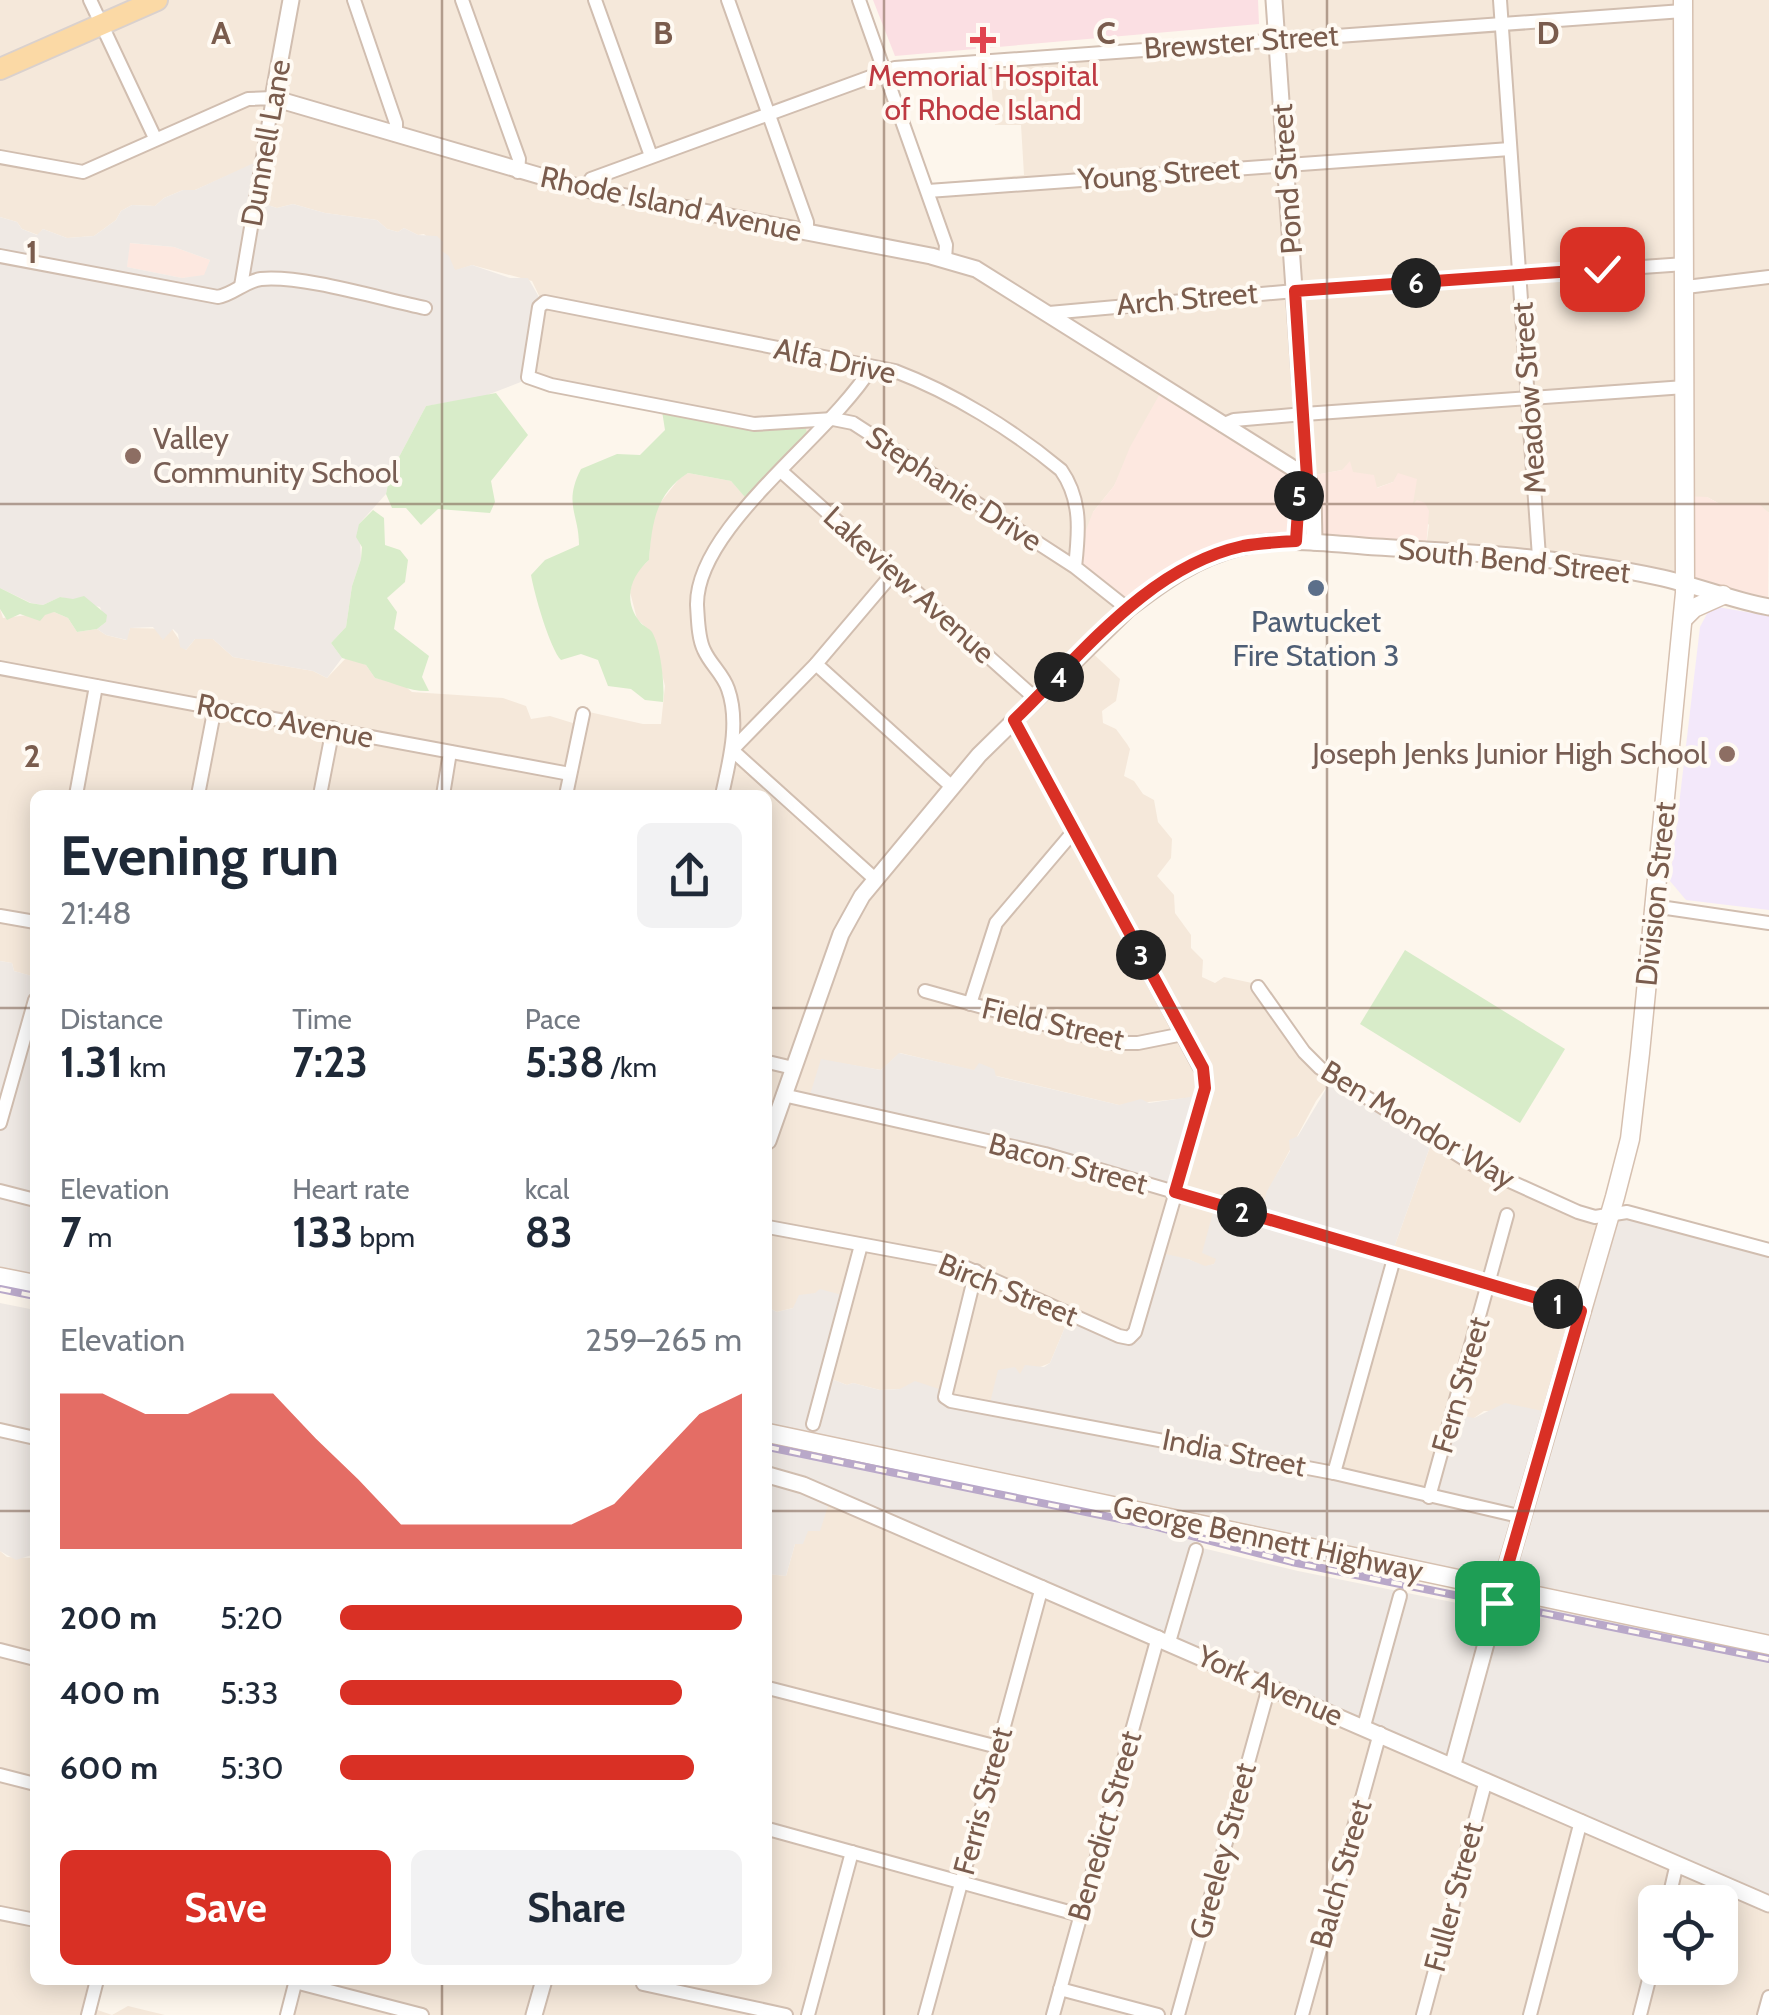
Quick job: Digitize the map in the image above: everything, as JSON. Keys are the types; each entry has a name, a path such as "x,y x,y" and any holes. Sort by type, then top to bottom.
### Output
{"main road":[{"path":"0,69 158,0"},
{"name":"Division Street","path":"1501,1587 1630,1139 1685,583 1683,6"},
{"path":"1683,619 1694,608 1723,595"},
{"path":"0,1277 30,1283"},
{"name":"George Bennett Highway","path":"772,1434 1769,1645"}],"street":[{"path":"90,0 155,138"},
{"name":"Dunnell Lane","path":"241,286 291,0"},
{"path":"354,0 396,122 396,135"},
{"path":"462,0 519,159 518,172"},
{"path":"595,0 650,156"},
{"path":"728,0 807,222 807,232"},
{"path":"859,0 946,245 945,259"},
{"name":"Pond Street","path":"1274,0 1307,477 1314,492 1314,542"},
{"name":"Meadow Street","path":"1500,0 1539,557"},
{"name":"Brewster Street","path":"585,189 590,179 895,68 1502,24 1683,6"},
{"name":"Rhode Island Avenue","path":"0,157 83,172 248,99 273,98 585,189 945,259 976,269 1307,477"},
{"name":"Young Street","path":"928,191 1510,149"},
{"path":"0,256 218,297 256,280 281,278 425,308"},
{"name":"Arch Street","path":"1049,313 1295,291 1685,264"},
{"path":"1686,287 1769,277"},
{"name":"Alfa Drive","path":"528,377 538,307 545,302 895,371 970,408 1061,470 1071,484 1078,516 1075,567"},
{"path":"723,790 732,750 730,692 701,642 697,603 700,579 738,516 833,419 870,368"},
{"name":"Stephanie Drive","path":"528,377 551,385 754,424 833,419 865,430 1075,567 1128,609"},
{"path":"1222,425 1234,420 1304,414 1685,388"},
{"name":"Lakeview Avenue","path":"782,472 1036,699"},
{"name":"Pond Street","path":"1296,541 1299,494 1307,477"},
{"name":"South Bend Street","path":"772,1128 842,934 874,879 951,786 1014,720 1128,609 1164,581 1201,560 1241,546 1296,541 1539,557 1685,583 1769,606"},
{"path":"732,750 816,664 894,572"},
{"path":"816,664 951,786"},
{"name":"Rocco Avenue","path":"0,668 570,774"},
{"path":"77,790 96,686"},
{"path":"199,790 216,707"},
{"path":"567,790 582,714"},
{"path":"1014,720 1203,1068 1205,1088 1175,1192"},
{"path":"321,790 333,728"},
{"path":"732,750 874,879"},
{"path":"444,790 450,752"},
{"path":"970,1004 996,923 1074,832"},
{"path":"1653,906 1769,922"},
{"path":"0,916 30,921"},
{"name":"Ben Mondor Way","path":"1258,987 1320,1068 1446,1148 1515,1186 1596,1217 1627,1212 1769,1250"},
{"name":"Field Street","path":"925,991 1112,1043 1138,1044 1183,1034"},
{"path":"0,1123 30,1018"},
{"path":"772,1063 793,1068"},
{"name":"Bacon Street","path":"783,1095 1045,1154 1581,1311"},
{"path":"0,1191 30,1199"},
{"name":"Birch Street","path":"772,1228 951,1261 1129,1338 1135,1332 1175,1192"},
{"name":"Fern Street","path":"1429,1497 1507,1216"},
{"path":"814,1424 861,1244"},
{"path":"1334,1473 1395,1255"},
{"name":"India Street","path":"976,1270 945,1397 1334,1473 1522,1517"},
{"path":"0,1430 30,1437"},
{"name":"York Avenue","path":"772,1476 802,1485 1164,1639 1769,1904"},
{"name":"Benedict Street","path":"1053,2015 1164,1639 1196,1550"},
{"name":"Ferris Street","path":"925,2015 1042,1587"},
{"name":"Division Street","path":"1453,1764 1501,1587"},
{"path":"1364,1726 1400,1596"},
{"path":"0,1650 30,1658"},
{"name":"Greeley Street","path":"1178,2015 1268,1686"},
{"path":"772,1689 998,1747"},
{"name":"Balch Street","path":"1302,2015 1380,1733"},
{"path":"0,1775 30,1783"},
{"name":"Fuller Street","path":"1423,2015 1486,1780"},
{"path":"1530,2015 1581,1821"},
{"path":"772,1830 1080,1915"},
{"path":"808,2015 852,1852"},
{"path":"1672,1885 1678,1863"},
{"path":"0,1914 30,1919"},
{"path":"88,2015 96,1985"},
{"path":"286,2015 295,1985"},
{"path":"311,1985 422,2015"},
{"path":"534,2015 543,1985"},
{"path":"648,1985 786,2015"},
{"path":"1640,2015 1648,1985"},
{"path":"1060,1989 1158,2015"},
{"path":"1764,2015 1769,1997"}],"shaded area":[{"path":"0,0 857,0 924,184 1024,175 1021,125 995,125 989,60 1272,40 1270,0 1769,0 1769,513 1758,504 1720,504 1707,497 1680,583 1426,548 1429,525 1393,482 1376,488 1342,470 1293,479 1162,391 1114,486 1093,512 1124,610 1086,647 1120,679 1116,701 1102,711 1103,723 1116,729 1130,749 1124,776 1154,800 1158,822 1172,839 1171,858 1157,876 1174,895 1175,913 1191,935 1191,948 1203,960 1202,977 1215,983 1224,977 1252,983 1302,1056 1332,1079 1268,1191 1260,1217 1214,1264 1205,1267 1188,1259 1128,1337 1068,1320 1050,1363 1020,1375 990,1407 900,1389 847,1385 821,1375 815,1293 793,1308 772,1310 772,790 30,790 30,976 14,971 12,963 0,961 0,609 3,618 54,612 68,618 77,632 97,629 126,640 130,628 172,629 186,650 195,639 213,639 233,657 313,671 327,678 347,657 366,665 375,678 402,684 412,692 503,698 526,706 531,719 550,716 576,724 578,716 589,712 661,724 665,686 652,633 637,619 630,592 634,574 649,560 652,518 660,503 688,473 731,481 751,503 757,425 531,378 543,304 532,281 472,265 455,271 424,234 404,228 398,232 387,229 377,220 293,204 277,208 252,200 256,163 195,190 164,198 155,206 132,205 94,236 67,238 43,229 38,235 22,229 17,222 0,217","holes":["900,1053 1119,1105 1197,1097 980,1139 821,1060 881,1070"]},
{"name":"Memorial Hospital of Rhode Island","path":"873,0 1258,0 1259,24 895,56"},
{"path":"256,162 252,200 277,208 293,204 377,220 398,232 404,228 418,235 437,236 455,270 472,265 510,278 528,278 543,304 531,378 482,397 426,406 390,474 386,494 359,524 361,559 346,627 331,643 342,658 327,678 313,671 233,657 213,639 195,639 186,650 180,647 173,629 163,640 153,627 130,628 127,640 106,635 97,629 106,622 100,607 60,597 43,605 31,603 0,588 0,217 37,235 43,229 67,238 94,236 132,205 155,206 183,190 195,190","holes":["130,243 174,247 210,260 204,275 182,278 127,267"]},
{"path":"129,243 174,247 210,260 205,276 182,278 127,267"},
{"path":"1162,390 1293,479 1342,470 1350,461 1353,472 1374,475 1377,488 1393,482 1398,473 1417,479 1413,504 1417,500 1425,503 1429,511 1426,548 1242,547 1132,605 1077,562 1078,550 1093,512 1114,486 1130,447"},
{"path":"1682,496 1707,497 1720,504 1759,504 1769,513 1768,608 1680,584"},
{"name":"Joseph Jenks Junior High School","path":"1718,607 1769,616 1769,910 1686,900 1670,881 1700,627 1709,610"},
{"path":"0,961 12,963 14,971 30,976 30,1283 0,1277"},
{"path":"899,1053 974,1070 979,1063 994,1069 996,1076 1119,1105 1141,1099 1149,1103 1197,1096 1170,1191 980,1139 808,1101 821,1059 881,1070"},
{"path":"1332,1079 1432,1141 1390,1259 1331,1476 1425,1496 1450,1413 1474,1418 1505,1403 1547,1412 1604,1209 1769,1253 1769,1905 1738,1892 1738,1885 1723,1885 830,1500 820,1531 808,1531 803,1544 795,1544 786,1576 772,1574 772,1310 793,1308 799,1295 820,1289 842,1295 821,1375 847,1385 880,1390 900,1389 915,1381 942,1390 944,1398 989,1407 998,1370 1015,1367 1020,1374 1025,1365 1044,1367 1050,1363 1068,1320 1128,1337 1153,1251 1205,1266 1214,1264 1216,1259 1202,1253 1215,1205 1260,1217 1267,1191 1290,1151 1289,1140 1298,1136","holes":["1199,1528 1461,1583 1457,1603 1194,1546"]},
{"path":"1432,1141 1588,1214 1604,1209 1547,1412 1484,1411 1474,1418 1425,1496 1334,1478 1390,1259"},
{"path":"0,1303 30,1309 30,1556 16,1560 0,1551"},
{"path":"830,1500 1720,1885 1638,1885 1638,1985 1738,1985 1738,1893 1769,1906 1769,2015 282,2015 290,1985 772,1985 772,1574 786,1576 795,1544"},
{"path":"0,1551 7,1557 30,1558 30,1985 94,1985 89,2007 112,2015 0,2015"},
{"path":"128,2006 165,2015 112,2015"}],"green space":[{"path":"496,393 528,435 491,481 495,502 490,513 438,509 421,525 406,508 392,508 386,494 390,474 426,406"},
{"path":"662,411 805,425 809,441 751,504 731,481 688,473 662,500 654,522 649,560 637,573 630,597 634,614 652,632 658,647 663,702 645,700 631,689 608,686 598,660 581,654 561,660 547,633 531,575 545,560 579,545 572,500 581,469 617,454 640,455 665,430"},
{"path":"373,510 384,518 385,545 400,550 408,560 405,582 387,598 397,612 394,629 429,656 422,677 429,691 375,678 366,665 342,658 331,643 346,627 361,559 362,547 356,537 359,524"},
{"path":"0,588 43,605 60,597 84,596 107,615 106,622 97,629 77,632 68,618 54,612 40,621 20,614 7,620 0,609"},
{"path":"1405,950 1565,1049 1520,1123 1360,1024"}],"railway":[{"path":"0,1289 30,1295"},
{"path":"772,1448 1149,1525 1292,1562 1769,1659"}],"place":[{"name":"Memorial Hospital of Rhode Island","path":"983,40"},
{"name":"Valley Community School","path":"133,456"},
{"name":"Pawtucket Fire Station 3","path":"1316,588"},
{"name":"Joseph Jenks Junior High School","path":"1727,754"}],"route":[{"path":"1497,1603 1581,1311 1175,1192 1202,1104 1203,1068 1014,720 1128,609 1164,581 1201,560 1241,546 1296,541 1299,494 1307,477 1295,291 1602,269"}]}
